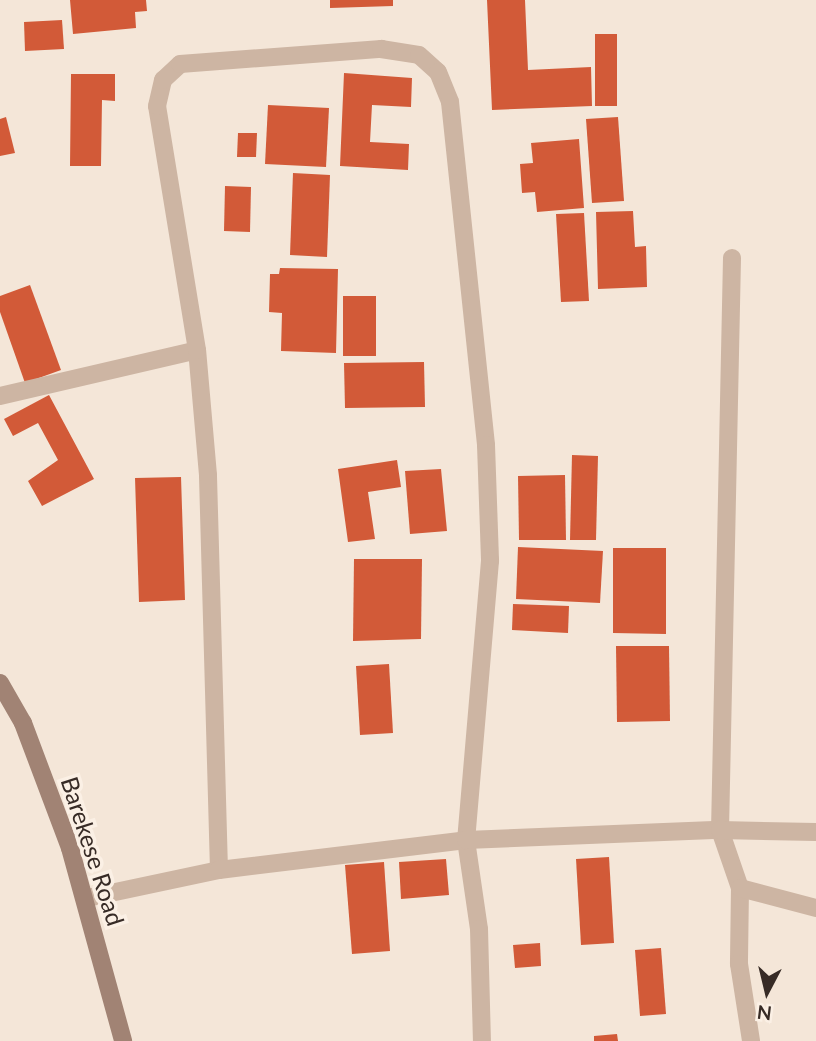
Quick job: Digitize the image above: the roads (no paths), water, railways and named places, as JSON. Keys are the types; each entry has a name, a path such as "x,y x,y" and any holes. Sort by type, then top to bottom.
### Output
{"main road":[{"name":"Barekese Road","path":"0,683 23,723 87,898 123,1041"}],"street":[{"path":"219,870 208,475 197,350 157,106 163,80 180,64 381,49 419,55 438,72 450,102 486,445 490,561 466,839 479,929 482,1041"},
{"path":"732,258 720,830 740,888 739,964 751,1041"},
{"path":"0,396 197,350"},
{"path":"87,898 219,870 466,839 720,830 816,832"},
{"path":"740,888 816,908"}]}
